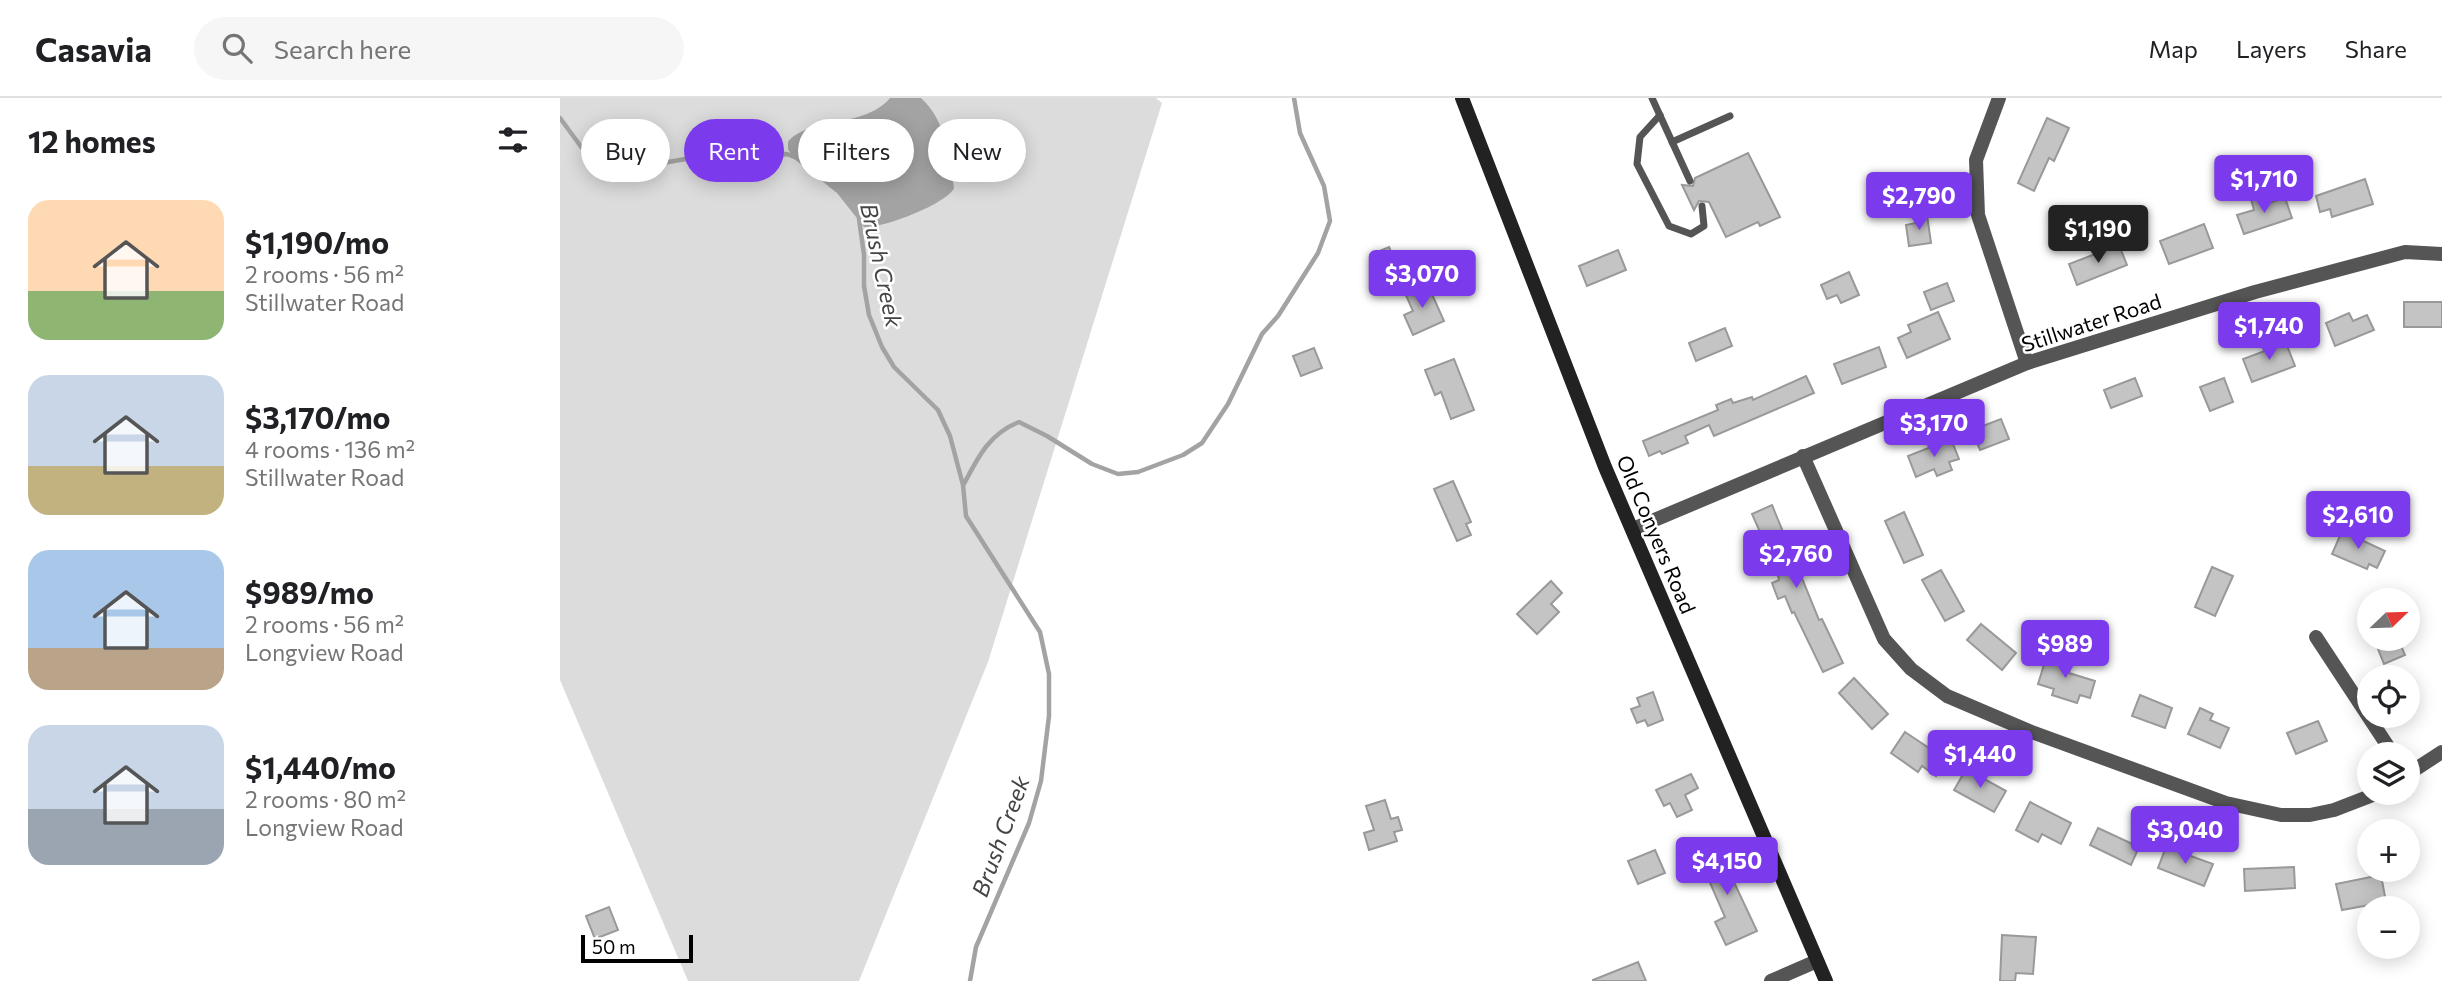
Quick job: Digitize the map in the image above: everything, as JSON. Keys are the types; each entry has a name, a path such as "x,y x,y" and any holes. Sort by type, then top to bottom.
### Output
{"street":[{"name":"Old Conyers Road","path":"1462,98 1605,467 1826,981"},
{"path":"1999,98 1976,160 1978,215 2027,363"},
{"name":"Stillwater Road","path":"1633,529 2027,363 2255,292 2405,252 2442,254"},
{"path":"1802,456 1884,639 1910,669 1947,696 2029,731 2226,803 2281,815 2310,815 2357,801"},
{"path":"2316,638 2385,742"},
{"path":"2420,766 2442,752"},
{"path":"1771,981 1818,961"}],"lane":[{"path":"1652,98 1689,181"},
{"path":"1660,115 1640,136 1637,164 1669,226 1691,234 1704,226 1702,206"},
{"path":"1672,142 1730,116"}],"shaded area":[{"path":"560,98 1156,98 1162,103 988,662 859,981 688,981 560,680"},
{"path":"890,98 921,98 937,119 928,119 928,182 953,182 954,188 927,208 884,224 864,227 837,193 823,182 914,182 914,119 851,119 879,108"},
{"path":"797,134 798,162 788,149 788,142"}],"building":[{"path":"2047,118 2069,128 2054,161 2049,158 2034,191 2018,183"},
{"path":"1748,153 1780,217 1760,226 1758,222 1726,237 1709,202 1699,201 1694,210 1682,185 1693,186 1695,178"},
{"path":"2365,179 2373,204 2332,217 2330,209 2320,212 2316,196"},
{"path":"2262,195 2265,204 2285,198 2292,218 2244,234 2237,215 2254,210 2251,199"},
{"path":"2078,206 2086,227 2063,236 2055,215"},
{"path":"1927,215 1931,243 1909,246 1906,225 1916,223 1915,217"},
{"path":"2204,224 2213,248 2169,264 2160,241"},
{"path":"2119,245 2127,265 2077,285 2069,264"},
{"path":"1389,247 1397,266 1378,274 1370,255"},
{"path":"1618,250 1626,270 1587,286 1579,266"},
{"path":"1849,272 1859,295 1841,303 1837,295 1827,299 1821,285"},
{"path":"1427,283 1444,321 1413,335 1404,315 1413,311 1405,293"},
{"path":"1947,283 1954,301 1931,310 1924,292"},
{"path":"2404,302 2442,302 2442,327 2404,327"},
{"path":"1938,312 1950,339 1907,358 1898,338 1911,332 1908,325"},
{"path":"2349,313 2353,321 2367,315 2374,330 2335,346 2326,323"},
{"path":"1725,328 1732,346 1696,361 1689,343"},
{"path":"2286,343 2295,366 2252,382 2243,359"},
{"path":"1879,347 1886,367 1842,384 1834,364"},
{"path":"1314,348 1322,368 1301,376 1293,356"},
{"path":"1454,359 1474,410 1451,419 1441,392 1435,395 1425,370"},
{"path":"1806,376 1814,393 1714,436 1709,425 1685,436 1688,443 1662,454 1660,451 1649,456 1643,441 1718,410 1716,405 1731,399 1733,403 1752,397 1753,400"},
{"path":"2135,378 2142,396 2111,408 2104,390"},
{"path":"2224,378 2233,402 2210,411 2200,387"},
{"path":"2001,419 2009,439 1980,450 1972,430"},
{"path":"1951,439 1959,459 1949,462 1952,470 1937,476 1934,469 1916,477 1908,456"},
{"path":"1453,481 1471,522 1466,524 1471,535 1457,541 1434,489"},
{"path":"1772,505 1819,620 1822,619 1843,663 1823,672 1785,596 1778,599 1772,583 1779,580 1776,568 1752,514"},
{"path":"1904,512 1923,555 1904,563 1885,521"},
{"path":"2342,531 2385,551 2377,568 2369,564 2367,569 2332,554"},
{"path":"2212,567 2233,576 2215,616 2195,607"},
{"path":"1941,570 1964,611 1945,621 1922,580"},
{"path":"1551,581 1562,593 1551,604 1559,612 1537,634 1517,614"},
{"path":"1981,624 2016,653 2002,670 1967,640"},
{"path":"2379,651 2403,651 2405,655 2384,664"},
{"path":"2047,655 2072,663 2069,673 2095,681 2090,698 2080,695 2077,703 2052,695 2054,689 2038,684"},
{"path":"1854,678 1888,714 1872,729 1839,693"},
{"path":"1653,692 1663,720 1648,726 1645,720 1637,723 1631,709 1640,706 1637,698"},
{"path":"2140,695 2172,708 2165,728 2132,716"},
{"path":"2200,708 2213,714 2210,720 2229,728 2220,748 2188,734"},
{"path":"2318,721 2327,741 2296,754 2287,733"},
{"path":"1905,732 1947,760 1936,776 1922,766 1918,772 1891,753"},
{"path":"1966,769 2006,791 1994,812 1954,790"},
{"path":"1691,774 1698,788 1685,795 1692,810 1677,817 1670,803 1664,806 1656,790"},
{"path":"1385,800 1391,819 1398,817 1402,830 1394,832 1397,841 1369,850 1364,833 1374,830 1366,806"},
{"path":"2030,802 2071,823 2061,844 2042,834 2038,842 2016,830"},
{"path":"2098,828 2139,847 2131,865 2090,845"},
{"path":"1716,844 1757,931 1726,945 1715,922 1725,917 1697,853"},
{"path":"2166,847 2213,864 2204,886 2158,868"},
{"path":"1655,850 1665,873 1638,884 1628,861"},
{"path":"2294,867 2295,888 2245,891 2244,869"},
{"path":"2357,880 2357,882 2382,882 2385,896 2357,896 2357,907 2342,910 2336,884"},
{"path":"609,907 618,930 595,939 586,916"},
{"path":"2002,935 2036,937 2033,974 2016,973 2015,981 2000,981"},
{"path":"1638,962 1646,981 1593,981 1593,980"}],"waterway":[{"path":"964,484 992,440 1019,422 1092,464 1118,474 1138,472 1183,455 1202,443 1228,404 1262,334 1278,316 1318,253 1330,221 1324,186 1300,133 1294,98"},
{"name":"Brush Creek","path":"560,118 582,148 645,166 703,156 787,154 797,158"},
{"name":"Brush Creek","path":"859,219 869,315 882,347 894,367 938,410 950,436 963,485 966,516 1040,632 1049,674 1049,716 1041,781 1029,823 976,947 970,981"}]}
